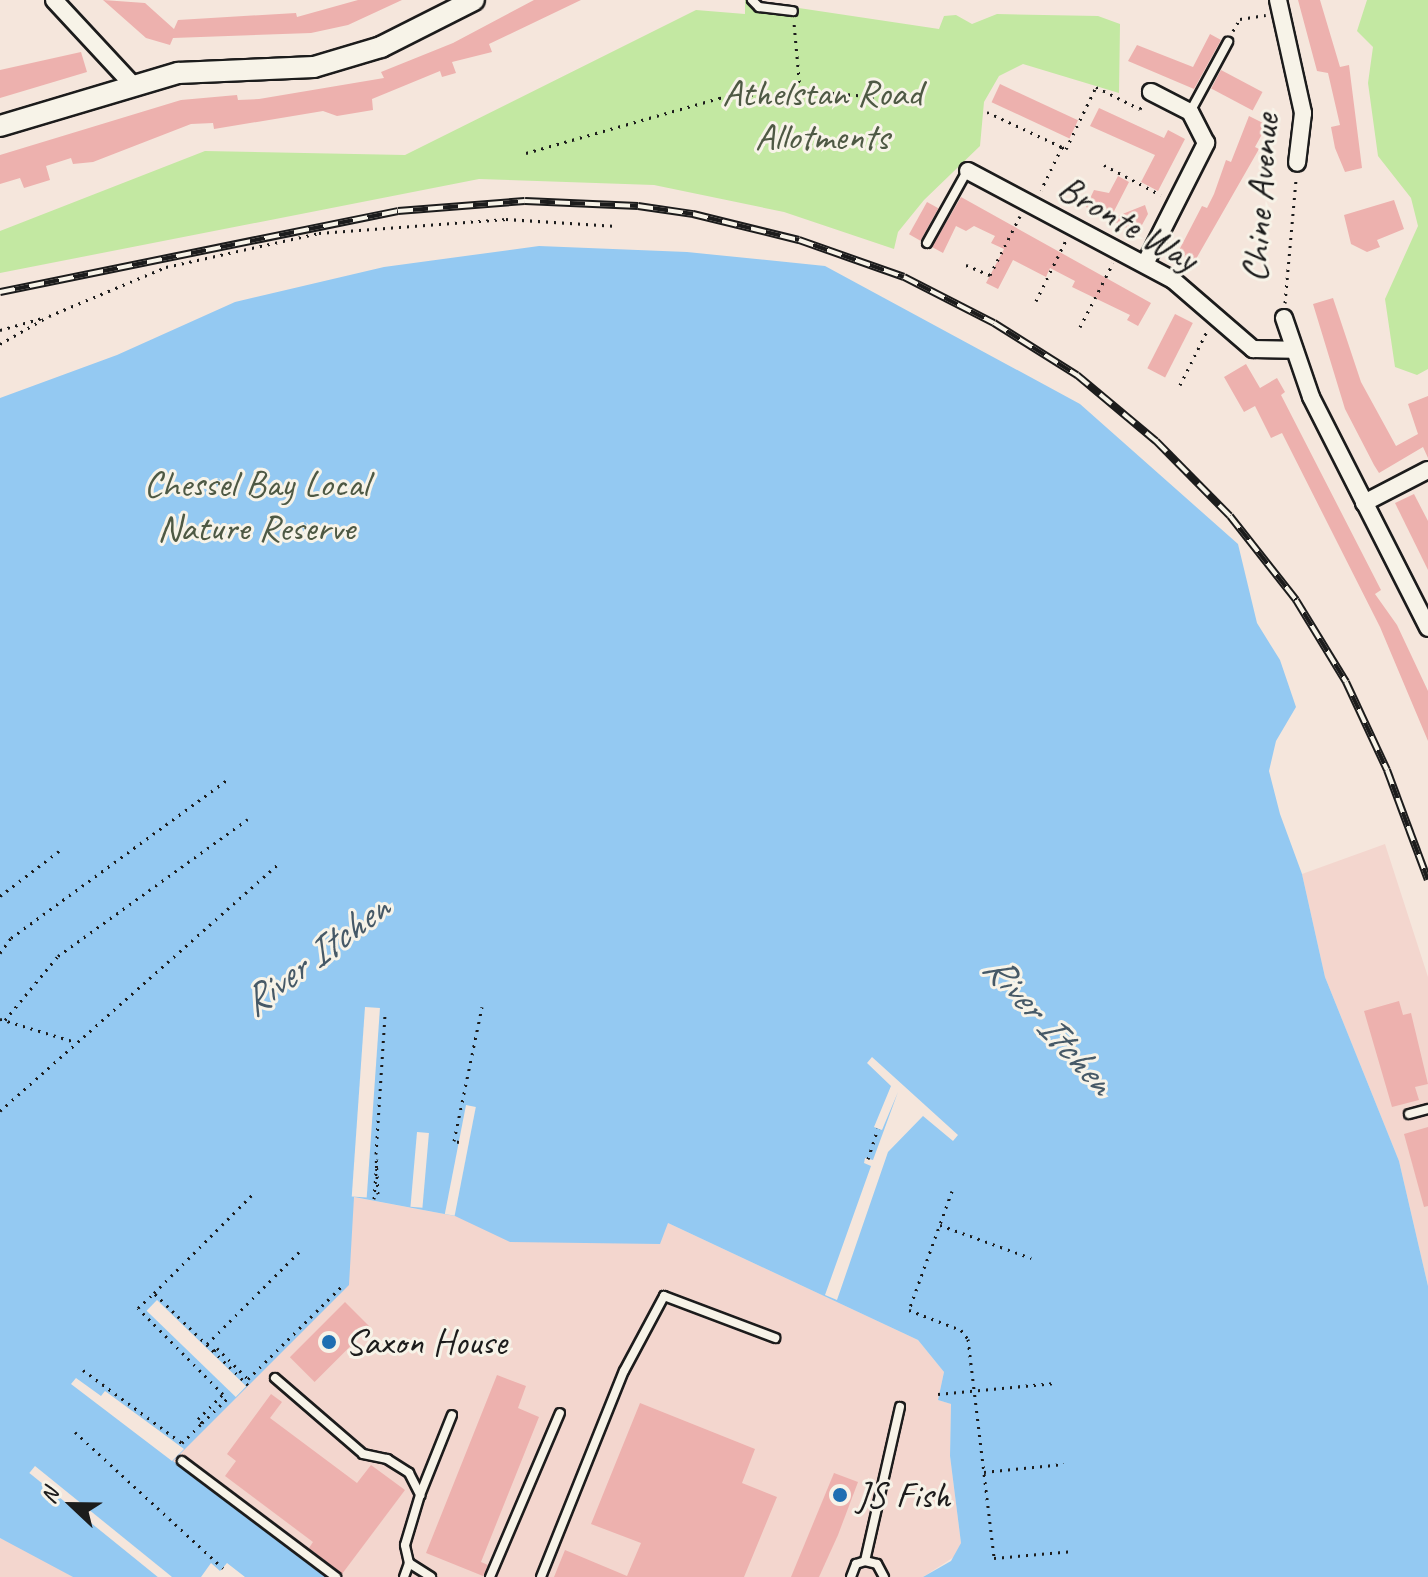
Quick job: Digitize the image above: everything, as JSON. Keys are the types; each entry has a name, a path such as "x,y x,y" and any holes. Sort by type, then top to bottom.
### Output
{"street":[{"path":"54,0 134,86"},
{"path":"0,126 134,86 213,69 314,67 381,47 474,0"},
{"name":"Chine Avenue","path":"1280,7 1303,113 1297,163"},
{"path":"1145,264 1206,143 1190,112 1151,92"},
{"name":"Bronte Way","path":"968,171 1173,280 1253,349 1292,350"},
{"name":"Chine Avenue","path":"1284,318 1292,350 1311,397 1428,628"},
{"path":"1364,503 1428,470"}],"lane":[{"path":"752,0 759,7 793,11"},
{"path":"1190,112 1228,42"},
{"path":"927,243 968,171"},
{"path":"1409,1114 1428,1109"},
{"path":"541,1577 624,1371 664,1296 775,1338"},
{"path":"275,1378 309,1412 363,1454 387,1459 409,1473 420,1495"},
{"path":"865,1561 900,1407"},
{"path":"490,1577 560,1413"},
{"path":"404,1577 409,1563 405,1545 420,1495 452,1415"},
{"path":"182,1461 336,1577"},
{"path":"851,1577 856,1564 865,1561 877,1564 884,1577"},
{"path":"409,1563 431,1577"}],"path":[{"path":"1228,42 1240,19 1280,7"},
{"path":"793,11 800,90"},
{"path":"987,112 1066,149 1096,87 1140,109 1151,92"},
{"path":"526,153 719,98 800,90 912,100"},
{"path":"966,265 990,275 1062,147"},
{"name":"Chine Avenue","path":"1284,318 1297,163"},
{"path":"1104,165 1177,203"},
{"path":"0,330 49,316 166,267 319,233 506,219 617,226"},
{"path":"1036,301 1073,226"},
{"path":"1080,327 1120,251"},
{"path":"0,344 49,316"},
{"path":"1180,385 1209,329"},
{"path":"0,953 11,938 227,780"},
{"path":"75,1042 2,1020 58,956 248,819"},
{"path":"0,896 63,848"},
{"path":"0,1111 279,863"},
{"path":"459,1142 454,1141 482,1007"},
{"path":"374,1199 385,1013"},
{"path":"868,1159 878,1129"},
{"path":"377,1157 378,1194"},
{"path":"952,1191 909,1310 961,1330 968,1339 994,1558 1074,1551"},
{"path":"202,1423 198,1419 223,1394 138,1308 255,1192"},
{"path":"940,1225 1031,1258"},
{"path":"207,1344 301,1250"},
{"path":"214,1351 217,1348 248,1379 341,1287"},
{"path":"154,1293 248,1385"},
{"path":"83,1370 182,1443 230,1396"},
{"path":"938,1394 1055,1383"},
{"path":"75,1432 223,1568"},
{"path":"984,1472 1064,1464"}],"shaded area":[{"path":"1385,844 1428,977 1428,1286 1399,1161 1325,977 1302,874"},
{"path":"353,1197 455,1216 668,1223 918,1340 944,1372 938,1400 951,1404 950,1456 961,1543 957,1555 923,1577 326,1577 172,1461 348,1285"},
{"path":"0,1538 35,1554 73,1577 0,1577"}],"green space":[{"name":"Athelstan Road Allotments","path":"745,0 939,29 944,16 956,15 972,24 997,14 1098,16 1120,24 1119,93 1023,64 999,76 984,102 980,146 924,200 898,232 894,249 784,212 654,185 479,179 0,273 0,231 205,151 405,155 696,10 745,14"},
{"path":"1367,0 1428,0 1428,369 1417,375 1395,367 1385,299 1418,226 1411,198 1378,156 1368,83 1373,47 1357,31"}],"water":[{"name":"River Itchen","path":"539,246 687,252 825,266 1080,404 1238,544 1257,623 1280,660 1296,707 1276,741 1269,771 1280,814 1302,874 1325,977 1399,1161 1428,1286 1428,1577 923,1577 951,1561 961,1543 950,1456 951,1404 938,1400 944,1372 918,1340 668,1223 660,1244 510,1242 455,1216 354,1197 349,1285 173,1461 326,1577 245,1577 227,1563 220,1571 211,1563 201,1577 73,1577 0,1538 0,398 117,355 235,302 384,267"}],"pier":[{"path":"365,1007 380,1008 367,1198 352,1197"},
{"path":"872,1057 958,1135 953,1141 923,1116 888,1152 837,1300 825,1295 871,1166 864,1163 865,1158 873,1160 898,1092 882,1130 874,1127 891,1086 867,1063"},
{"path":"466,1105 476,1107 455,1216 445,1214"},
{"path":"417,1132 429,1133 422,1208 410,1207"},
{"path":"157,1300 246,1386 236,1397 147,1311"},
{"path":"76,1378 101,1396 105,1391 184,1449 172,1461 71,1384"},
{"path":"35,1466 172,1577 158,1577 29,1473"}],"building":[{"path":"103,0 145,3 174,29 178,20 296,13 297,17 358,0 402,0 348,25 311,33 173,38 170,45 146,38"},
{"path":"534,0 581,0 489,44 492,52 452,62 456,73 442,77 440,71 372,99 373,110 337,116 323,111 214,129 213,123 191,124 93,162 73,164 71,158 46,166 50,180 24,188 20,178 0,184 0,155 181,100 237,95 238,100 259,99 384,78 381,72 453,43"},
{"path":"1298,0 1320,0 1340,67 1349,65 1362,168 1345,172 1335,148 1331,127 1340,125 1328,73 1317,71"},
{"path":"1210,34 1221,40 1194,89 1128,61 1137,45 1193,67"},
{"path":"81,52 87,72 0,98 0,70"},
{"path":"1221,70 1262,92 1253,111 1211,89"},
{"path":"1000,84 1078,120 1069,138 992,102"},
{"path":"1099,108 1164,138 1168,130 1185,139 1158,191 1141,182 1155,155 1090,126"},
{"path":"1249,116 1267,125 1255,147 1259,149 1192,266 1175,258 1202,206 1207,208 1226,160 1231,162"},
{"path":"1118,176 1129,182 1110,219 1145,205 1148,214 1137,234 1086,207 1094,190 1109,193"},
{"path":"961,197 1151,303 1138,326 1127,320 1130,315 1072,287 1075,281 1050,268 1046,277 1013,260 998,289 986,283 1004,249 991,243 995,236 974,226 966,231 956,226 943,253 932,247"},
{"path":"1394,200 1404,229 1377,240 1380,247 1367,252 1351,244 1344,215"},
{"path":"927,202 938,208 920,241 909,234"},
{"path":"1333,298 1361,382 1396,446 1418,434 1408,404 1428,396 1428,458 1423,447 1379,473 1374,465 1345,409 1313,304"},
{"path":"1175,314 1193,323 1165,377 1147,368"},
{"path":"1246,364 1260,388 1277,378 1285,392 1281,395 1381,590 1375,594 1397,625 1428,691 1428,741 1380,627 1282,433 1271,438 1255,406 1244,412 1224,377"},
{"path":"1414,494 1428,521 1428,570 1395,503"},
{"path":"1399,1001 1403,1015 1411,1013 1428,1084 1415,1087 1419,1100 1392,1107 1364,1011"},
{"path":"1428,1127 1428,1206 1424,1207 1404,1134"},
{"name":"Saxon House","path":"345,1302 370,1327 315,1382 290,1357"},
{"path":"497,1375 526,1386 518,1408 539,1417 481,1562 488,1565 483,1576 426,1553"},
{"path":"271,1394 282,1402 270,1418 357,1483 371,1465 405,1490 342,1574 309,1548 313,1542 225,1476 236,1461 227,1454"},
{"path":"640,1403 755,1449 742,1483 777,1497 744,1577 554,1577 565,1550 627,1576 641,1543 591,1524"},
{"path":"834,1473 858,1482 838,1535 819,1577 791,1577"}],"railway":[{"path":"0,292 398,211 525,201 638,206 693,214 799,240 904,277 994,323 1077,375 1156,441 1230,516 1296,600 1346,682 1387,770 1428,880"}],"place":[{"name":"Saxon House","path":"329,1342"},
{"name":"JS Fish","path":"840,1495"}],"park label":[{"name":"Chessel Bay Local Nature Reserve","path":"256,506"}]}
